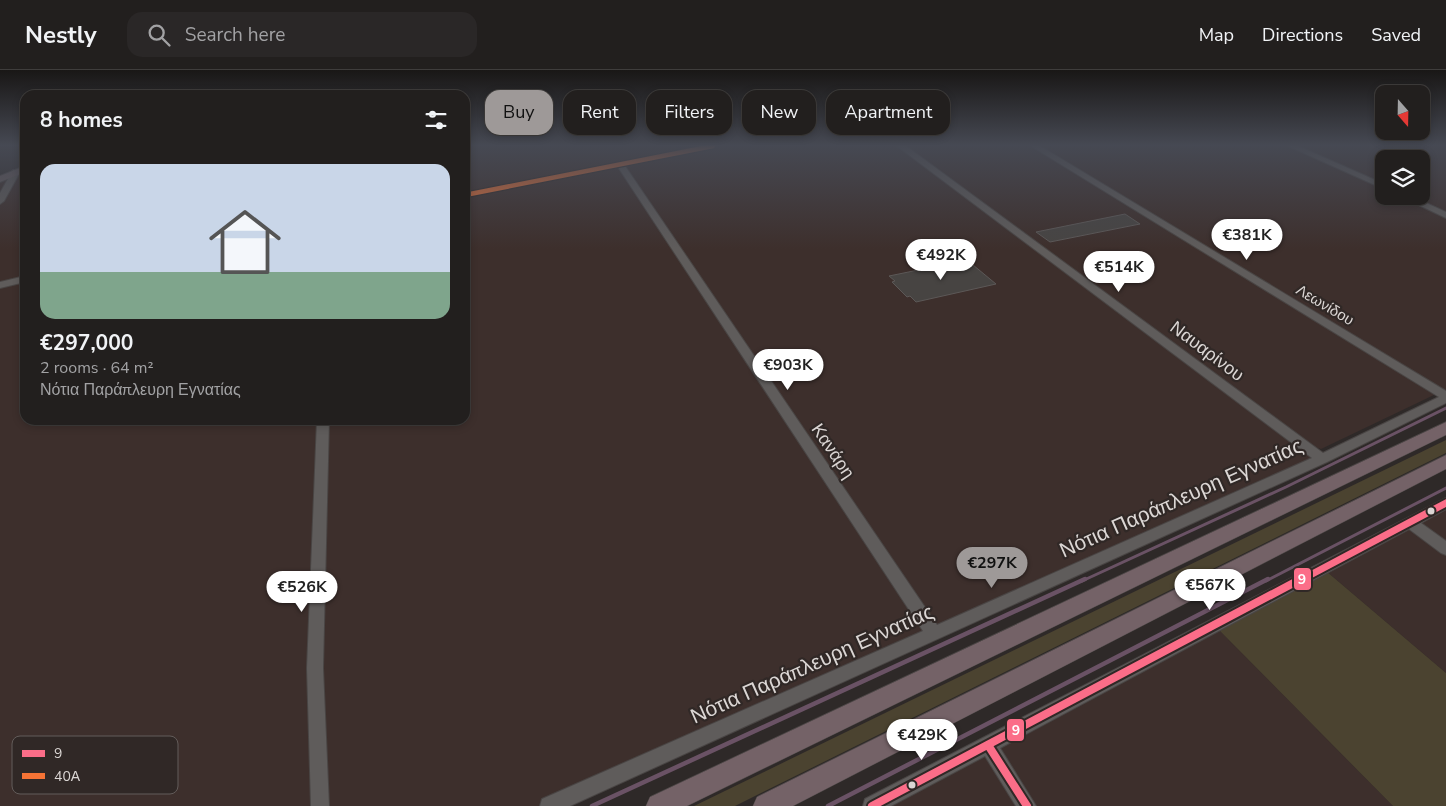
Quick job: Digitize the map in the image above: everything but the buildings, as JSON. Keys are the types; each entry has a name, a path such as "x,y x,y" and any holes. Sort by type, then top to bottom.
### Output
{"highway":[{"path":"659,806 1446,428"},
{"path":"766,806 1446,461"}],"street":[{"path":"0,201 14,180"},
{"path":"470,194 538,180"},
{"name":"Κανάρη","path":"631,180 932,632"},
{"name":"Ναυαρίνου","path":"947,180 1322,459"},
{"name":"Λεωνίδου","path":"1091,180 1446,397"},
{"path":"1424,205 1446,215"},
{"path":"0,284 20,280"},
{"name":"Νότια Παράπλευρη Εγνατίας","path":"549,806 932,632 1322,459 1446,397"},
{"path":"320,806 315,668 323,425"},
{"path":"872,806 1446,503"},
{"path":"1410,522 1446,549"},
{"path":"988,746 1027,806"}],"shaded area":[{"path":"20,180 20,425 470,425 470,180 948,180 1322,459 549,806 0,806 0,181"},
{"path":"951,180 1088,180 1436,394 1321,449 1307,445"},
{"path":"1097,180 1375,180 1375,205 1430,205 1430,180 1446,180 1446,389 1443,390"},
{"path":"1446,440 1446,453 735,806 694,806"},
{"path":"1446,507 1446,673 1326,571"},
{"path":"1326,571 1446,673 1446,806 1393,806 1218,629"},
{"path":"1218,629 1393,806 884,806"}],"waterway":[{"path":"1082,581 1286,487 1446,408"},
{"path":"1266,581 1446,488"},
{"path":"592,806 1085,579"},
{"path":"828,806 1268,579"}],"transit line":[{"name":"40Α","path":"470,194 539,180"},
{"name":"9","path":"872,806 1446,503"},
{"name":"9","path":"988,745 1027,806"}]}
